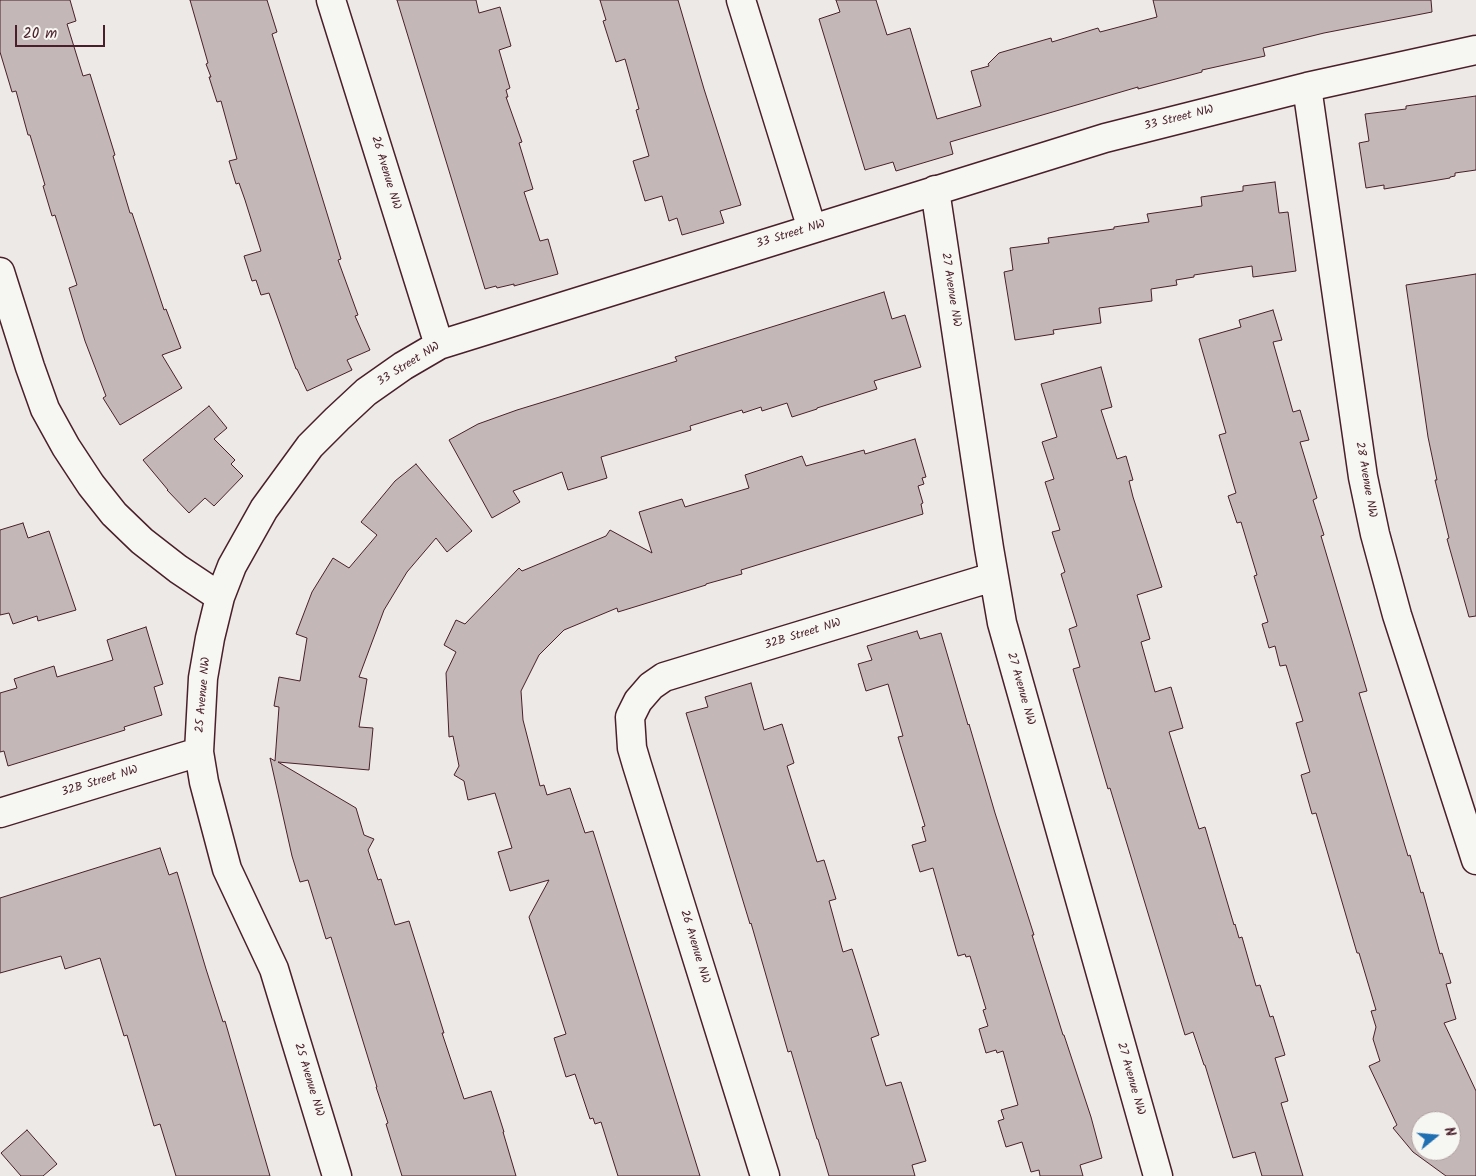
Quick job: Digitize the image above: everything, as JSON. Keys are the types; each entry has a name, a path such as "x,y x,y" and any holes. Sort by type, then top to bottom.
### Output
{"street":[{"name":"26 Avenue NW","path":"331,0 439,345"},
{"path":"742,0 812,229"},
{"name":"33 Street NW","path":"220,598 232,566 264,509 310,446 366,392 403,366 439,345 1105,138 1307,87 1476,50"},
{"name":"28 Avenue NW","path":"1307,87 1361,467 1375,534 1397,615 1476,860"},
{"name":"27 Avenue NW","path":"935,190 1002,623 1158,1176"},
{"path":"0,272 30,367 46,409 66,447 91,485 114,514 142,541 220,598"},
{"name":"32B Street NW","path":"630,717 638,701 651,686 664,677 994,577"},
{"name":"25 Avenue NW","path":"220,598 203,678 199,752 204,782 227,870 276,976 337,1176"},
{"name":"26 Avenue NW","path":"630,717 632,748 637,765 765,1176"},
{"name":"32B Street NW","path":"0,813 199,752"}],"building":[{"path":"0,0 70,0 76,21 67,24 83,76 90,74 115,155 113,156 130,213 132,213 164,310 166,309 181,348 162,355 182,388 120,425 103,398 106,396 85,341 69,288 77,285 55,215 52,216 43,186 45,185 30,135 28,135 16,91 12,92 0,52"},
{"path":"190,0 267,0 277,32 272,34 341,259 338,260 358,315 355,316 370,350 347,360 352,370 307,391 296,369 269,293 261,295 256,280 252,281 244,256 261,251 239,183 236,184 229,161 237,159 221,101 217,102 209,77 211,77 206,64 208,63"},
{"path":"397,0 476,0 479,13 500,7 511,46 499,50 510,88 506,90 508,97 506,97 522,142 519,143 533,189 524,192 540,241 548,239 558,274 514,286 514,284 485,289"},
{"path":"600,0 678,0 741,205 720,211 724,223 682,235 677,218 669,221 662,196 645,201 633,161 649,156 636,110 639,109 625,59 616,62 603,21 606,20"},
{"path":"836,0 876,0 887,35 910,28 937,119 981,106 971,71 989,66 988,64 999,53 1051,38 1052,42 1098,28 1100,32 1157,17 1153,0 1431,0 1432,12 1324,33 1263,48 1265,56 1202,70 1202,72 1138,89 1138,87 950,142 953,154 896,171 893,162 865,170 819,19 840,12"},
{"path":"1476,96 1476,170 1455,173 1455,176 1450,178 1384,189 1384,185 1366,188 1359,143 1369,141 1365,114 1406,109 1406,106"},
{"path":"1275,182 1279,213 1288,212 1296,271 1253,277 1252,266 1194,275 1194,277 1176,280 1177,285 1151,289 1152,301 1099,308 1101,323 1053,330 1054,334 1015,340 1004,272 1013,270 1010,248 1049,243 1048,238 1149,222 1147,214 1202,206 1201,197 1243,191 1243,186"},
{"path":"1476,274 1476,616 1469,617 1447,539 1449,538 1435,480 1437,480 1428,437 1406,285"},
{"path":"884,292 892,319 905,315 921,367 874,381 877,389 792,417 787,403 762,411 761,407 743,413 742,410 690,426 691,430 601,457 607,478 568,490 562,472 513,491 520,502 492,518 449,440 478,424 517,410 677,361 675,357"},
{"path":"1273,310 1282,340 1273,342 1293,412 1300,410 1309,440 1300,442 1317,498 1313,500 1324,535 1321,536 1367,691 1359,693 1408,856 1410,855 1421,893 1423,892 1440,954 1442,953 1451,983 1446,984 1456,1019 1444,1023 1476,1091 1476,1176 1446,1176 1425,1161 1461,1161 1461,1111 1411,1111 1411,1150 1393,1128 1397,1125 1369,1066 1380,1061 1373,1039 1376,1027 1371,1011 1376,1010 1359,953 1357,953 1316,813 1312,814 1301,775 1310,772 1296,723 1303,721 1286,665 1280,666 1275,646 1269,648 1262,624 1268,622 1254,576 1257,575 1241,522 1237,523 1228,496 1236,493 1219,435 1226,433 1199,339 1241,327 1239,320"},
{"path":"1101,367 1112,407 1101,410 1117,459 1126,456 1133,480 1129,481 1133,497 1162,587 1137,595 1150,639 1141,642 1155,692 1171,687 1183,728 1169,732 1199,829 1205,827 1234,925 1239,938 1242,937 1256,986 1260,985 1270,1017 1273,1016 1285,1055 1275,1058 1288,1101 1281,1103 1303,1176 1262,1176 1255,1152 1233,1158 1193,1032 1185,1035 1110,788 1108,789 1073,669 1080,667 1069,629 1077,626 1061,574 1065,572 1052,532 1060,530 1045,482 1054,479 1042,442 1057,437 1041,384"},
{"path":"209,406 227,428 214,439 235,460 231,464 243,476 214,506 205,498 189,513 167,490 143,460"},
{"path":"915,439 926,477 922,478 924,484 918,486 923,503 921,504 923,514 741,570 742,574 618,612 617,608 564,630 539,655 521,691 523,720 540,786 544,785 547,795 570,788 585,833 593,831 700,1176 618,1176 601,1122 595,1124 593,1118 590,1119 575,1074 566,1077 554,1038 566,1034 529,917 549,880 510,891 498,852 512,848 495,793 468,800 464,781 454,775 459,766 453,736 449,737 446,673 456,652 444,645 456,620 465,624 519,568 522,571 606,536 610,530 652,553 639,512 682,499 685,507 749,488 745,475 802,456 806,466 864,450 865,454"},
{"path":"416,464 472,531 447,552 436,538 407,572 384,610 359,677 367,679 359,727 373,728 369,770 278,762 356,808 364,835 374,839 368,850 378,880 381,879 395,925 409,921 444,1033 442,1033 464,1099 491,1091 516,1176 402,1176 386,1124 388,1123 331,937 326,939 308,880 300,882 292,856 270,758 275,761 279,707 274,706 279,677 300,681 307,638 296,634 312,592 333,558 349,568 377,535 361,522 395,481"},
{"path":"23,523 28,538 49,531 76,610 38,621 37,616 13,624 9,613 0,615 0,530"},
{"path":"146,627 163,684 154,687 162,715 124,727 125,730 8,766 4,751 0,752 0,693 17,688 14,679 54,666 57,677 113,660 107,640"},
{"path":"917,631 920,639 941,633 1034,935 1032,935 1091,1117 1102,1158 1080,1165 1083,1176 1040,1176 1039,1170 1031,1172 1022,1142 1006,1147 998,1121 1004,1119 1001,1110 1018,1105 1003,1051 997,1053 996,1050 986,1053 979,1029 988,1026 983,1010 986,1009 970,956 966,957 965,954 958,956 933,868 920,872 912,845 926,841 922,827 925,826 898,737 903,736 888,684 866,691 858,664 872,660 867,646"},
{"path":"751,683 764,730 782,724 794,763 787,766 817,862 824,860 836,899 829,901 843,952 852,949 879,1035 871,1038 886,1086 901,1082 926,1161 912,1165 915,1176 829,1176 791,1051 788,1052 751,923 686,713 708,707 705,697"},
{"path":"160,848 169,875 177,872 223,1022 225,1021 270,1176 176,1176 160,1124 154,1126 127,1035 124,1036 100,958 65,969 61,956 0,973 0,898"},
{"path":"27,1130 57,1164 43,1176 21,1176 1,1153"}]}
